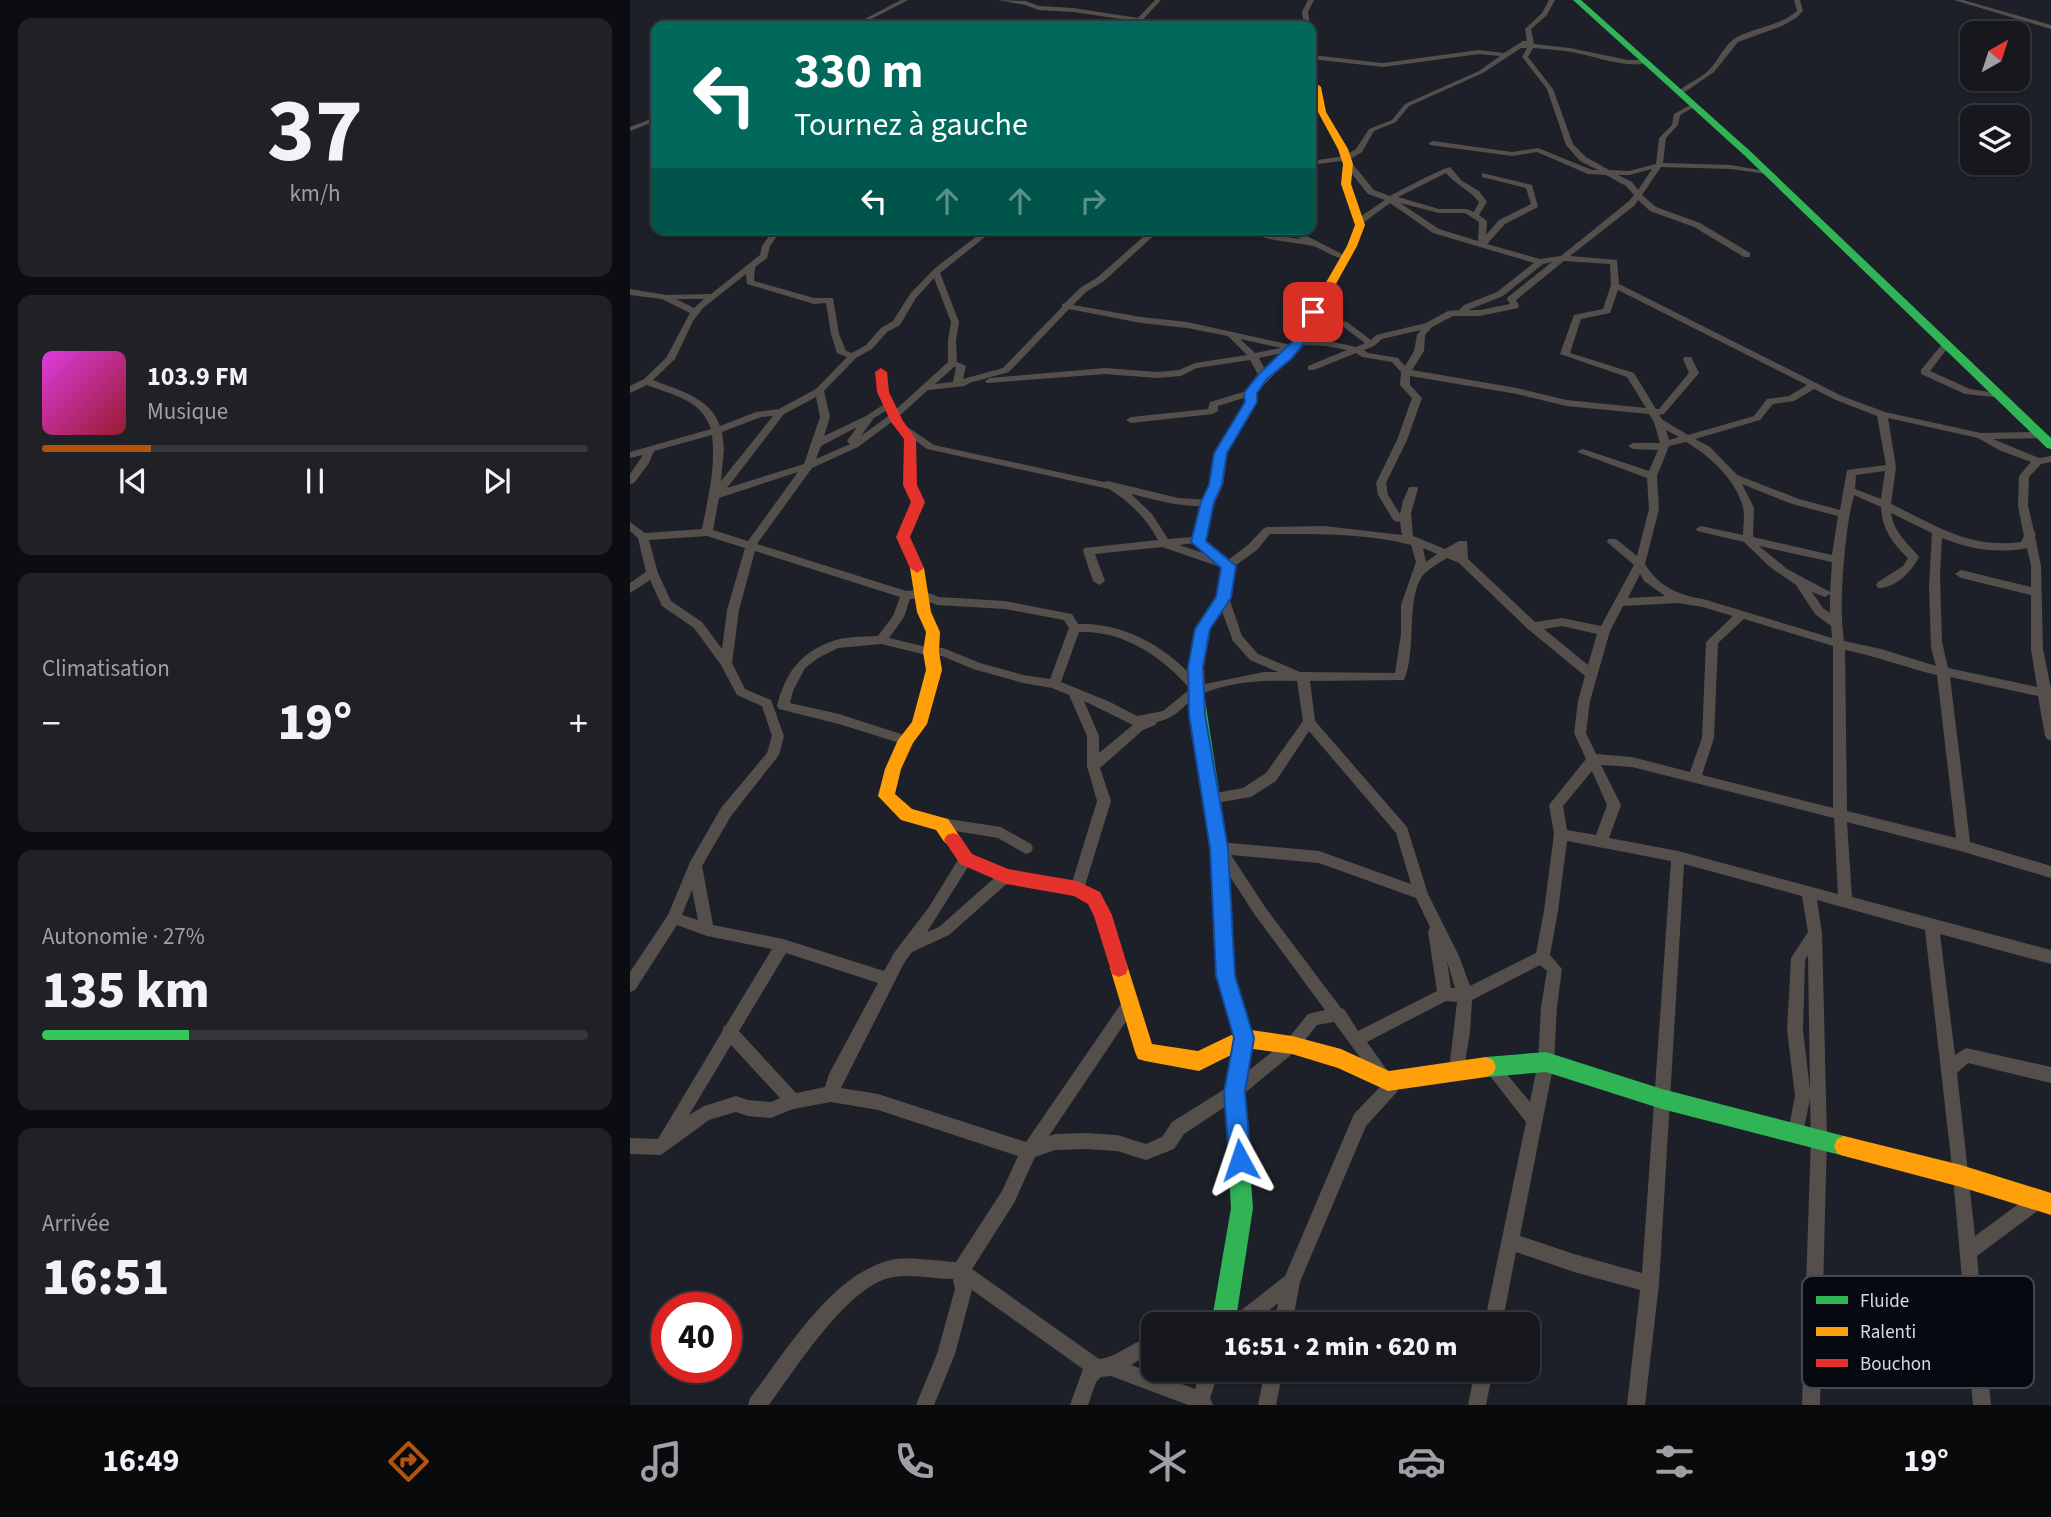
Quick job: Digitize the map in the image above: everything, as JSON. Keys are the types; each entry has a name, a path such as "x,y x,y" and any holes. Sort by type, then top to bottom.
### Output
{"main road":[{"path":"1577,0 1767,172 2046,440"},
{"path":"1225,1312 1242,1208 1234,1092 1244,1038 1226,976 1219,848 1197,715 1196,659 1203,629 1223,598 1229,566 1198,542 1208,502 1216,485 1221,453 1251,402 1250,393 1263,376 1287,357 1296,345 1352,246 1360,221 1346,184 1347,161 1319,104 1316,86"},
{"path":"881,372 883,392 910,439 910,485 918,502 903,537 920,573 913,594 933,632 937,652 919,724 906,740 893,769 886,796 907,816 942,824 966,859 1006,876 1077,889 1094,898 1104,915 1145,1052 1199,1061 1244,1038 1292,1045 1341,1059 1388,1081 1457,1070 1546,1062 1662,1099 1961,1176 2045,1202"}],"street":[{"path":"864,21 905,0"},
{"path":"1001,0 1026,3 1038,8 1141,20 1158,0"},
{"path":"1304,21 1307,4 1311,0"},
{"path":"1552,0 1545,14 1528,29 1530,43 1525,57 1550,89 1570,145 1583,159 1629,184 1653,208 1697,225 1747,255"},
{"path":"1681,93 1689,84 1709,75 1721,61 1717,50 1795,16 1800,11 1797,0"},
{"path":"1957,0 2051,27"},
{"path":"1316,163 1347,161 1359,150 1371,130 1394,121 1407,104 1469,78 1520,46 1530,43 1628,62 1646,62"},
{"path":"1316,58 1384,65 1479,52 1504,55"},
{"path":"1311,368 1358,350 1379,337 1429,325 1451,313 1480,313 1515,306 1511,299 1632,203 1659,164 1663,138 1675,125 1677,114 1694,105"},
{"path":"630,129 651,121"},
{"path":"1433,144 1512,154 1538,150 1591,172 1629,173 1659,164 1721,166 1767,172"},
{"path":"1347,161 1371,192 1439,211 1467,211 1483,221 1482,245"},
{"path":"1360,221 1410,186 1428,182 1447,169 1483,202 1475,216"},
{"path":"1482,245 1502,222 1535,205 1529,187 1485,175"},
{"path":"1391,198 1436,231 1457,240 1540,262 1561,258 1614,262 1615,285 1607,311 1577,317 1565,354 1631,375 1657,418 1665,444 1652,475 1654,509 1640,564 1604,631 1591,674 1580,733 1614,805 1600,843"},
{"path":"630,388 648,382 670,359 682,331 696,312 764,256 766,246 774,235"},
{"path":"716,495 781,412 819,391 853,356 869,347 884,330 897,323 901,313 947,261 983,235"},
{"path":"957,383 1006,370 1065,306 1101,279 1150,235"},
{"path":"1264,235 1314,244"},
{"path":"1297,235 1344,257"},
{"path":"1462,312 1466,307 1500,294 1540,262"},
{"path":"751,268 750,282 814,301 830,300 835,334 842,353 853,356"},
{"path":"936,273 955,322 953,363"},
{"path":"1615,285 1839,398 1882,414 1981,436 2046,440"},
{"path":"630,292 664,297 715,296"},
{"path":"664,297 696,312"},
{"path":"1065,306 1296,345"},
{"path":"1313,312 1319,321 1343,324 1371,344"},
{"path":"1403,519 1398,519 1383,495 1381,483 1402,440 1417,398 1405,385 1406,372 1419,351 1422,335 1429,325"},
{"path":"1232,336 1253,356 1263,376"},
{"path":"921,389 957,383 1105,371 1157,375 1181,373 1195,366 1296,345 1325,343 1358,350 1365,355 1395,360 1406,372 1517,391 1566,403 1628,408 1657,418 1706,449 1733,477 1749,508 1748,540 1764,558 1801,585 1819,611 1835,623"},
{"path":"1946,345 1924,372 1968,392 2000,396"},
{"path":"1657,418 1694,373 1688,359"},
{"path":"1012,379 1018,368 1014,361"},
{"path":"953,363 961,366 957,383"},
{"path":"716,495 808,466 845,449 895,416 921,389 953,363"},
{"path":"648,382 703,406 719,430 716,495 707,532"},
{"path":"1633,446 1656,447 1757,418 1770,401 1791,399 1814,385"},
{"path":"726,663 733,610 751,545 808,466 817,444 825,417 819,391"},
{"path":"1130,420 1213,411 1213,404 1250,393"},
{"path":"630,456 719,430 759,414 781,412"},
{"path":"1882,414 1891,467 1884,505 1889,527 1899,545 1914,556 1907,569 1882,585"},
{"path":"817,444 872,416 895,416 930,447 1178,501 1208,502"},
{"path":"845,449 872,416"},
{"path":"1981,436 2003,449 2038,461 2051,459"},
{"path":"630,481 649,452"},
{"path":"1581,452 1652,475"},
{"path":"2038,461 2024,476 2023,506 2036,566 2038,649 2048,693 2051,736"},
{"path":"1845,901 1840,813 1839,645 1830,592 1839,560 1844,514 1852,491 1851,472 1891,467"},
{"path":"1733,477 1796,502 1844,514"},
{"path":"1108,484 1129,496 1152,518 1166,544 1229,566 1253,547 1267,531 1324,530 1416,543"},
{"path":"1749,508 1766,488"},
{"path":"1413,489 1403,519 1408,538 1463,560 1533,627 1591,674"},
{"path":"1852,491 1964,542 2007,550 2024,545 2031,534"},
{"path":"630,526 643,537 652,573 666,603 698,625 726,663 741,692 767,703 839,719 906,740"},
{"path":"1701,529 1839,560"},
{"path":"1938,531 1933,584 1937,624 1936,653 1942,664 1964,846"},
{"path":"643,537 707,532 937,601 1005,605 1069,617 1075,628 1054,684"},
{"path":"1099,581 1088,551 1199,539"},
{"path":"1612,542 1640,564 1648,578 1678,599"},
{"path":"1093,766 1139,727 1167,715 1197,690 1264,676 1400,677 1407,634 1407,605 1421,562 1416,543"},
{"path":"1415,577 1444,554"},
{"path":"630,589 652,573"},
{"path":"1961,574 2036,592"},
{"path":"1801,585 1830,592"},
{"path":"1811,598 1830,592"},
{"path":"881,640 913,594"},
{"path":"1223,598 1237,638 1254,657 1303,677"},
{"path":"1619,602 1678,599 1703,603 1839,645 1881,653 1921,667 2048,693"},
{"path":"1695,777 1708,738 1712,642 1740,616"},
{"path":"1533,627 1562,622 1604,631"},
{"path":"1075,628 1092,625 1139,641 1173,663 1197,690"},
{"path":"783,706 787,691 801,665 814,655 836,645 881,640 937,652 968,664 1023,679 1054,684 1106,705 1136,721 1167,715"},
{"path":"1303,677 1309,722 1402,831 1421,894 1435,928 1456,961 1465,996 1457,1070"},
{"path":"1074,693 1093,736 1093,766 1104,801 1077,889"},
{"path":"630,985 674,918 695,866 726,812 773,755 778,736 767,703"},
{"path":"1210,799 1246,793 1271,777 1309,722"},
{"path":"1594,760 1632,762 1695,777 1964,846 2051,872"},
{"path":"1357,1039 1445,994 1465,996 1542,957 1549,933 1552,891 1562,834 1556,805 1594,760"},
{"path":"942,824 1001,833 1026,848"},
{"path":"1562,834 1678,857 1809,894 1845,901 1932,928 2051,957"},
{"path":"1219,848 1319,857 1421,894"},
{"path":"1219,848 1260,911 1391,1087 1360,1121 1292,1282 1286,1312"},
{"path":"1636,1405 1650,1284 1678,857"},
{"path":"831,1094 835,1079 887,979 966,859"},
{"path":"695,866 707,930"},
{"path":"909,947 944,931 1006,876"},
{"path":"1809,894 1815,933 1819,1138 1815,1276"},
{"path":"674,918 707,930 783,945 887,979"},
{"path":"1435,928 1445,994"},
{"path":"1932,928 1970,1276"},
{"path":"1796,1132 1803,1096 1795,1030 1797,958 1815,933"},
{"path":"661,1147 783,945"},
{"path":"1496,1312 1546,1062 1549,1007 1555,969 1542,957"},
{"path":"925,1405 946,1354 964,1289 960,1271 1008,1197 1029,1151 1130,1003"},
{"path":"630,1146 661,1147 704,1114 736,1104 771,1110 793,1101 831,1094 878,1102 1029,1151 1055,1142 1086,1142 1117,1143 1146,1152 1168,1143 1178,1128 1234,1092 1292,1045 1313,1019 1339,1014"},
{"path":"730,1031 793,1101"},
{"path":"1949,1070 1966,1055 2051,1075"},
{"path":"1490,1067 1534,1120"},
{"path":"1968,1252 2045,1202"},
{"path":"1510,1241 1574,1263 1650,1284"},
{"path":"757,1405 828,1311 855,1285 892,1268 960,1271 1104,1367 1202,1403 1207,1382"},
{"path":"1253,1312 1292,1282"},
{"path":"1079,1405 1089,1376 1141,1348"},
{"path":"1267,1405 1272,1382"},
{"path":"1477,1405 1482,1382"}],"traffic: fast":[{"path":"1577,0 1747,153 2051,445"},
{"path":"1197,700 1219,848 1226,976 1244,1038 1234,1092 1242,1208 1225,1312"},
{"path":"1486,1067 1546,1062 1662,1099 1844,1146"}],"traffic: slow":[{"path":"1296,345 1352,246 1360,225 1346,184 1348,164 1343,149 1322,112 1316,86"},
{"path":"917,568 924,612 933,632 931,652 934,670 919,724 906,740 893,769 886,796 907,815 942,824 953,840"},
{"path":"1119,968 1145,1052 1199,1061 1244,1038 1292,1045 1341,1059 1388,1081 1486,1067"},
{"path":"1844,1146 1961,1176 2051,1204"}],"traffic: jam":[{"path":"1197,700 1196,667 1203,629 1223,598 1229,566 1198,542 1208,502 1216,485 1221,453 1251,402 1250,393 1296,345"},
{"path":"881,372 883,392 897,422 910,439 910,485 918,502 903,537 917,568"},
{"path":"953,840 966,859 1006,876 1077,889 1094,898 1103,915 1119,968"}],"route":[{"path":"1240,1160 1234,1092 1244,1038 1226,976 1219,848 1197,715 1196,667 1203,629 1223,598 1229,566 1198,542 1208,502 1216,485 1221,453 1251,402 1250,393 1263,376 1287,357 1299,342 1313,312"}]}
